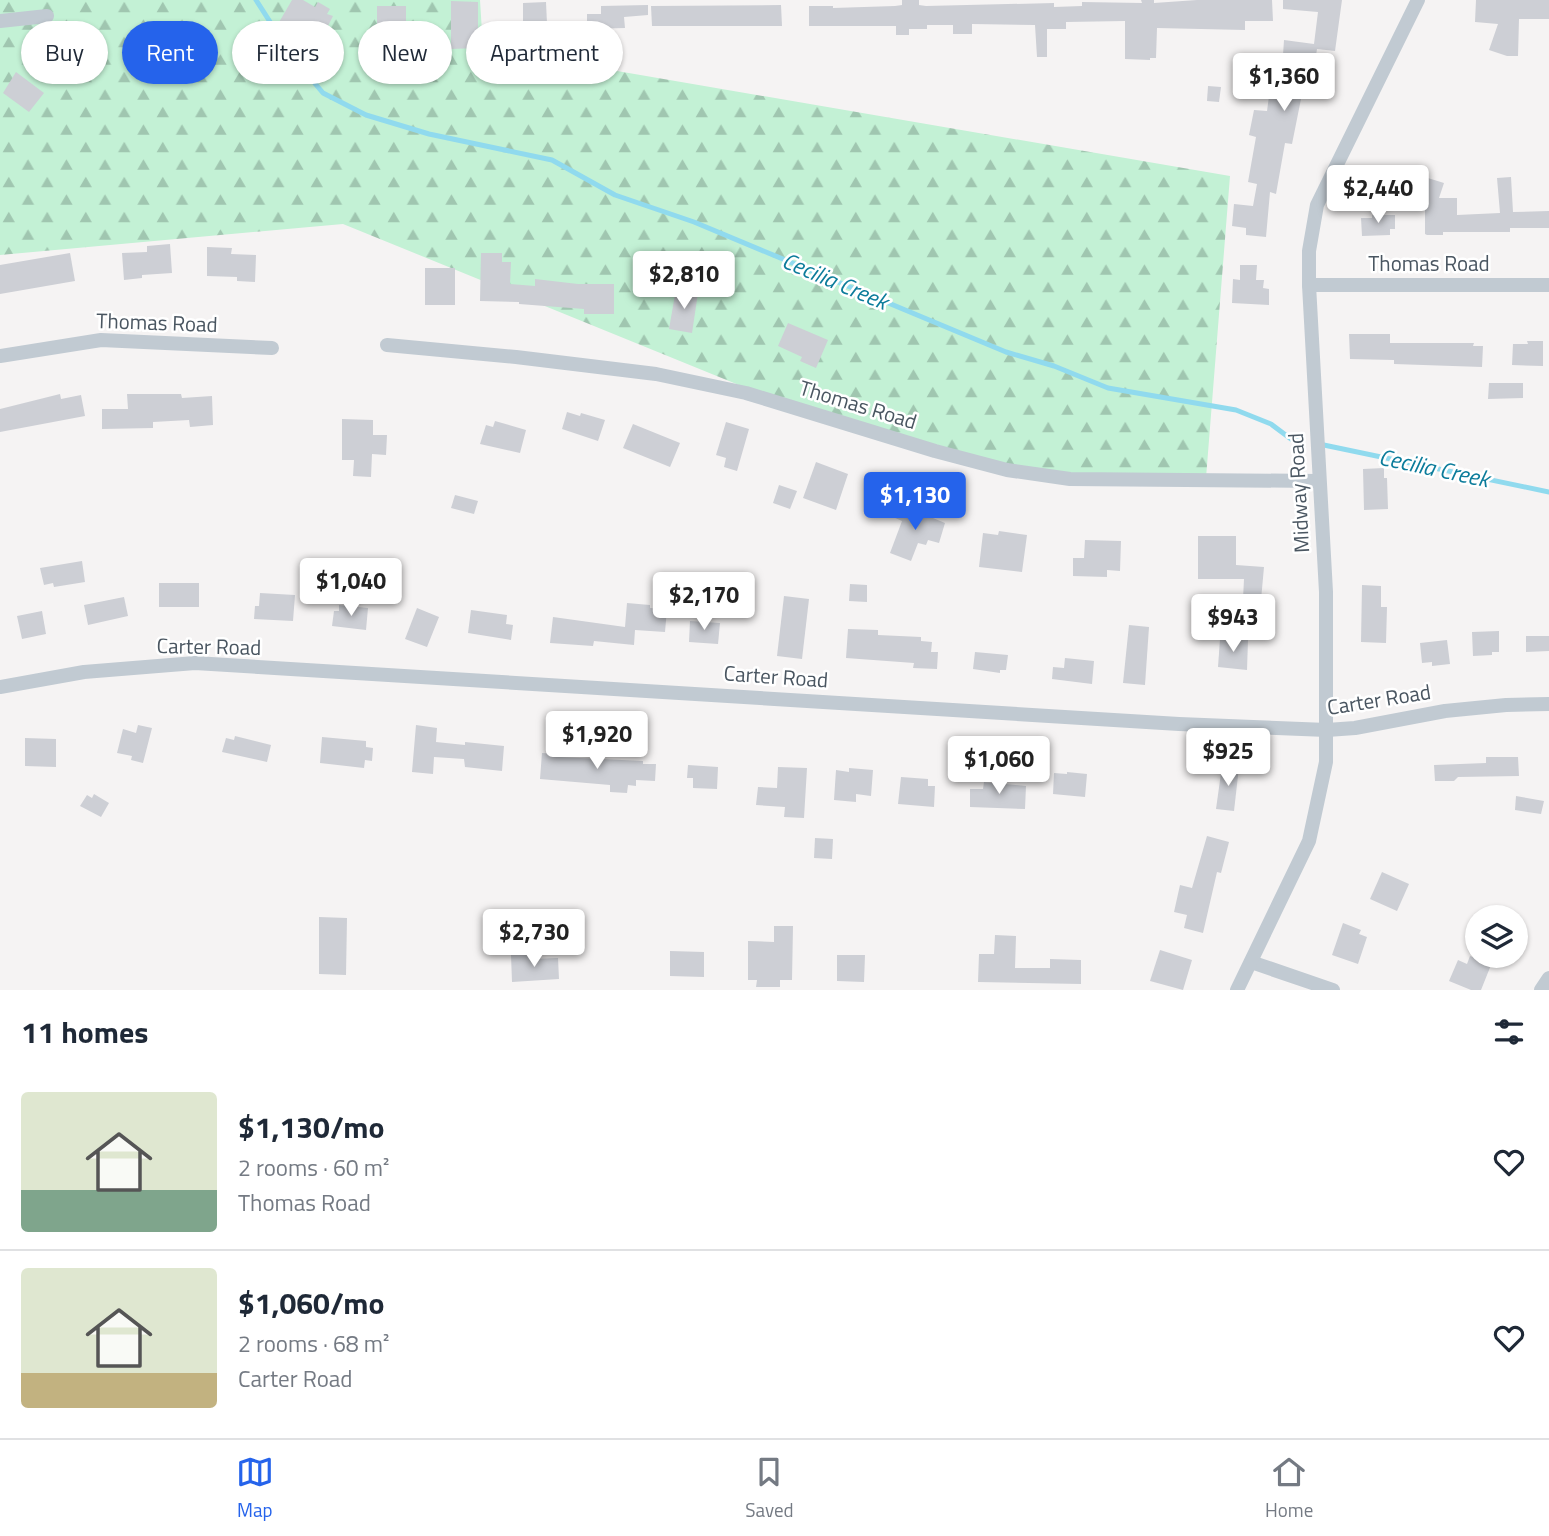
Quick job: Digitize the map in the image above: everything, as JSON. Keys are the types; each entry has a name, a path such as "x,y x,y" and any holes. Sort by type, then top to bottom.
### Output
{"street":[{"name":"Midway Road","path":"1237,990 1309,841 1326,762 1325,592 1309,285 1309,251 1317,205 1418,0"},
{"path":"0,21 47,16"},
{"name":"Thomas Road","path":"1309,285 1549,285"},
{"name":"Thomas Road","path":"0,356 101,340 272,348"},
{"name":"Thomas Road","path":"387,345 656,374 746,393 935,451 1007,470 1070,479 1318,481"},
{"name":"Carter Road","path":"0,687 84,672 195,663 1179,724 1327,730 1355,728 1446,711 1549,704"},
{"path":"1251,962 1333,990"},
{"path":"1541,990 1549,978"}],"green space":[{"path":"0,0 480,0 481,21 466,21 466,84 623,84 623,72 1230,176 1206,478 1017,475 820,418 343,224 0,255"}],"building":[{"path":"292,0 303,0 315,7 318,2 330,9 327,14 333,16 330,21 280,21"},
{"path":"902,0 919,0 919,5 926,6 1054,3 1054,7 1082,6 1082,2 1142,3 1141,0 1154,0 1154,3 1272,0 1273,21 1245,21 1245,30 1157,28 1156,58 1150,60 1125,59 1125,21 1066,22 1066,29 1047,29 1047,57 1037,57 1035,25 972,24 972,34 953,34 953,25 927,25 927,29 909,29 909,35 896,35 896,26 809,26 809,6 895,6 902,5"},
{"path":"1283,0 1342,0 1335,51 1317,49 1310,95 1302,94 1292,144 1285,143 1276,194 1270,192 1266,237 1246,235 1246,228 1232,226 1234,204 1253,206 1257,184 1248,182 1256,137 1249,135 1254,110 1267,111 1270,89 1284,91 1288,55 1283,55 1284,40 1314,44 1318,12 1283,9"},
{"path":"1476,0 1549,0 1549,19 1519,19 1518,56 1507,56 1489,50 1498,24 1475,22"},
{"path":"451,1 478,2 478,21 466,21 466,48 452,49"},
{"path":"546,2 547,21 523,21 523,3"},
{"path":"648,5 648,15 624,17 625,28 623,21 587,21 587,14 601,14 601,6"},
{"path":"781,5 782,26 652,26 651,6"},
{"path":"377,6 406,6 406,21 377,21"},
{"path":"16,72 21,76 21,84 32,84 44,93 29,112 3,93"},
{"path":"1208,86 1221,87 1219,102 1207,101"},
{"path":"1402,170 1444,183 1439,198 1457,198 1457,215 1500,213 1497,178 1511,177 1513,212 1549,211 1549,228 1510,228 1510,232 1443,232 1443,235 1427,235 1425,192 1398,185"},
{"path":"1372,215 1395,215 1395,229 1390,229 1390,235 1362,236 1361,218 1372,218"},
{"path":"170,244 172,273 142,275 142,278 124,280 122,253 147,252 147,246"},
{"path":"207,247 232,248 231,254 256,255 255,282 237,281 237,277 207,276"},
{"path":"70,253 75,281 0,294 0,265"},
{"path":"481,253 502,253 502,262 511,262 510,284 535,286 535,279 578,284 614,284 614,314 584,314 584,309 480,301"},
{"path":"1240,265 1257,265 1256,280 1264,280 1263,288 1269,289 1269,305 1232,303 1233,279 1240,280"},
{"path":"425,268 455,268 455,305 425,305"},
{"path":"676,289 698,293 692,333 669,329"},
{"path":"788,323 828,340 816,368 800,361 802,357 778,346"},
{"path":"1349,334 1390,334 1390,343 1474,343 1473,346 1483,346 1482,367 1394,364 1394,360 1350,359"},
{"path":"1527,341 1543,341 1543,366 1512,365 1513,344 1528,344"},
{"path":"1489,383 1523,383 1523,398 1488,399"},
{"path":"60,394 61,399 81,395 85,416 0,432 0,409"},
{"path":"127,394 181,394 182,398 212,396 213,425 190,427 189,420 153,422 153,428 102,429 102,409 128,409"},
{"path":"567,412 605,420 598,441 562,429"},
{"path":"342,419 373,420 373,435 387,435 386,455 372,454 371,477 353,476 354,460 342,460"},
{"path":"495,421 526,430 520,453 480,444 486,425 493,427"},
{"path":"726,422 749,429 737,471 724,467 726,458 716,455"},
{"path":"633,424 680,443 670,467 623,448"},
{"path":"816,462 848,474 836,510 803,498"},
{"path":"1384,468 1388,509 1364,510 1363,469"},
{"path":"779,485 797,491 790,509 773,503"},
{"path":"455,495 478,501 474,514 451,508"},
{"path":"899,504 945,523 939,543 928,540 926,545 918,543 911,561 890,553 902,521 893,517"},
{"path":"999,531 1027,535 1022,572 979,567 983,533 998,535"},
{"path":"1198,536 1236,536 1236,565 1264,567 1261,600 1243,599 1244,579 1198,579"},
{"path":"1085,540 1121,541 1120,571 1107,570 1107,577 1073,576 1073,558 1084,558"},
{"path":"82,561 85,582 54,587 53,583 44,585 40,568"},
{"path":"159,583 199,583 199,607 159,607"},
{"path":"850,584 867,585 867,602 849,601"},
{"path":"1362,585 1381,586 1381,607 1387,607 1386,643 1361,642"},
{"path":"260,593 295,595 293,621 254,619"},
{"path":"784,596 809,599 802,659 777,656"},
{"path":"124,597 128,616 88,625 84,605"},
{"path":"627,603 667,609 665,632 635,630 634,645 594,641 593,646 550,643 553,617 625,627"},
{"path":"339,605 368,608 366,630 332,626 334,611 339,611"},
{"path":"417,608 439,617 427,647 405,639"},
{"path":"471,610 507,615 506,624 513,625 511,640 468,633"},
{"path":"42,611 46,634 22,639 17,616"},
{"path":"690,621 720,623 718,644 689,642"},
{"path":"1129,625 1149,627 1145,685 1123,683"},
{"path":"848,629 878,630 878,635 921,637 921,641 932,642 931,652 938,652 937,669 913,668 914,663 846,658"},
{"path":"1499,631 1499,652 1473,656 1472,632"},
{"path":"1526,636 1549,636 1549,651 1526,652"},
{"path":"1220,639 1248,640 1247,670 1218,667"},
{"path":"1447,640 1450,664 1432,666 1432,662 1422,663 1420,643"},
{"path":"975,652 1008,655 1006,670 1000,670 1000,673 973,669"},
{"path":"1065,658 1094,661 1092,684 1052,679 1053,667 1064,668"},
{"path":"138,725 152,728 143,763 131,760 132,756 117,753 123,729 136,733"},
{"path":"416,725 437,728 436,742 504,746 502,771 465,767 464,759 434,757 433,774 412,772"},
{"path":"235,736 271,745 267,762 222,752 226,738 234,740"},
{"path":"322,737 366,741 366,747 373,748 372,761 365,760 364,768 320,763"},
{"path":"25,738 56,739 56,767 25,766"},
{"path":"542,753 559,754 559,757 656,764 655,781 636,780 636,786 628,785 627,793 610,792 610,785 540,779"},
{"path":"1486,757 1518,757 1519,776 1458,777 1454,781 1435,781 1434,765 1486,763"},
{"path":"688,765 718,767 717,789 693,788 693,778 687,778"},
{"path":"1222,766 1239,767 1234,811 1216,809"},
{"path":"778,767 807,768 804,818 784,817 785,807 756,805 758,787 777,788"},
{"path":"849,768 873,770 871,796 856,794 856,802 834,800 836,770 849,772"},
{"path":"1054,773 1087,774 1085,797 1053,794"},
{"path":"901,777 928,779 928,786 935,786 934,807 898,804"},
{"path":"984,782 1026,786 1025,809 970,807 970,789 983,789"},
{"path":"94,794 109,803 101,817 80,806 87,795 92,798"},
{"path":"1516,796 1544,801 1541,814 1515,810"},
{"path":"1207,836 1229,842 1221,873 1217,872 1203,933 1184,928 1187,915 1174,912 1180,885 1192,888"},
{"path":"815,838 833,839 832,859 814,858"},
{"path":"1382,872 1409,884 1397,911 1370,899"},
{"path":"319,917 347,918 346,975 319,974"},
{"path":"1343,923 1361,930 1359,934 1367,937 1358,964 1332,955"},
{"path":"774,926 793,926 792,980 780,980 780,987 756,987 757,980 748,980 748,941 774,942"},
{"path":"995,935 1016,936 1015,968 1050,968 1050,959 1081,960 1081,984 978,982 979,954 994,954"},
{"path":"1160,950 1192,960 1183,990 1150,981"},
{"path":"670,951 704,952 704,977 670,976"},
{"path":"532,954 532,959 558,958 559,979 512,982 511,955"},
{"path":"837,955 865,955 864,982 837,981"},
{"path":"1458,960 1465,963 1465,968 1490,968 1481,990 1471,990 1449,981"}],"waterway":[{"name":"Cecilia Creek","path":"256,0 292,56 323,93 366,115 429,134 552,160 615,195 694,222 1006,352 1054,366 1108,388 1236,410 1271,424 1291,439 1300,441"},
{"name":"Cecilia Creek","path":"1319,444 1549,492"}]}
